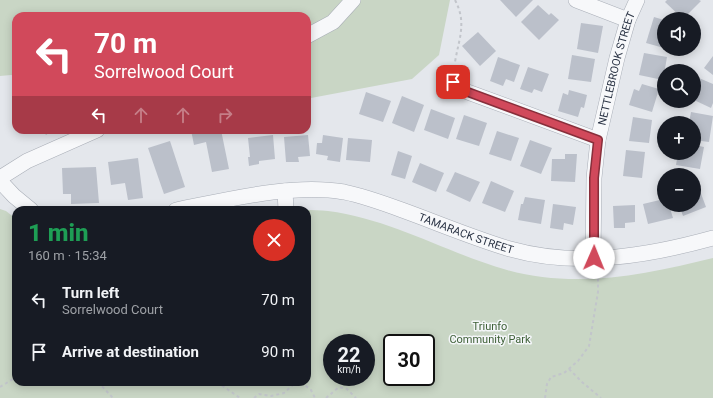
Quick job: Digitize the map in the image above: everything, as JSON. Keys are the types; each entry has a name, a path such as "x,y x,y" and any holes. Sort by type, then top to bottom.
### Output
{"street":[{"path":"311,34 333,22 353,0"},
{"path":"576,0 628,20"},
{"name":"NETTLEBROOK STREET","path":"594,258 594,178 598,140 617,58 628,20 637,0"},
{"path":"453,82 465,91 598,140"},
{"path":"0,178 27,161 88,134"},
{"path":"0,181 26,206"},
{"name":"TAMARACK STREET","path":"196,206 285,191 306,189 343,192 370,198 510,249 548,256 594,258 621,257 683,246 713,238"},
{"path":"285,191 286,206"},
{"name":"TAMARACK STREET","path":"214,206 222,201"}],"path":[{"path":"455,0 460,10 462,25 455,62"},
{"path":"545,398 547,384 551,377 564,373 569,369 578,361 589,346 598,292 598,275"},
{"path":"569,369 601,398"},
{"path":"0,387 12,380"},
{"path":"102,386 113,398"},
{"path":"223,386 240,398"},
{"path":"254,398 259,394 270,396 284,393 292,386"},
{"path":"306,386 311,390 315,398"},
{"path":"326,398 339,387 347,389 356,398"}],"green space":[{"path":"0,0 450,0 439,55 412,79 311,98 311,12 12,12 12,75 0,76"},
{"name":"Triunfo Community Park","path":"0,209 6,211 12,216 12,386 311,386 311,210 351,215 374,221 507,270 533,276 558,279 610,278 662,270 713,258 713,398 0,398"}],"building":[{"path":"500,0 533,0 516,17"},
{"path":"667,0 701,1 690,12 676,12 665,2"},
{"path":"538,5 549,15 551,13 559,20 539,40 521,22"},
{"path":"654,17 657,18 657,46 646,43"},
{"path":"581,23 603,26 598,53 577,49"},
{"path":"478,32 496,51 480,66 462,46"},
{"path":"644,53 667,57 666,64 657,64 657,79 639,75"},
{"path":"572,55 595,59 591,82 568,79"},
{"path":"713,56 713,75 704,68"},
{"path":"498,57 520,65 514,82 506,79 503,86 490,81"},
{"path":"528,67 549,74 542,92 534,89 532,93 520,89"},
{"path":"701,79 713,84 713,103 711,108 701,103"},
{"path":"642,84 657,88 657,96 652,112 629,105 634,89 639,91"},
{"path":"569,90 587,95 584,108 581,107 578,117 558,111 563,93 568,95"},
{"path":"366,92 391,101 383,122 359,114"},
{"path":"402,96 424,105 414,132 392,123"},
{"path":"431,109 455,118 448,139 424,130"},
{"path":"691,112 713,116 709,142 701,141 701,116 690,116"},
{"path":"464,115 487,123 479,146 456,139"},
{"path":"633,117 652,120 649,143 629,141"},
{"path":"497,131 519,138 511,161 489,154"},
{"path":"192,134 222,134 229,169 212,172 206,142 194,145"},
{"path":"273,135 275,159 259,161 259,164 249,166 248,157 250,157 248,138"},
{"path":"308,135 310,156 298,157 299,162 286,162 284,137"},
{"path":"323,135 343,138 340,162 327,160 328,156 316,154 317,143 322,143"},
{"path":"348,138 372,140 370,162 346,160"},
{"path":"530,140 552,148 541,174 520,166"},
{"path":"170,141 185,187 164,194 148,148"},
{"path":"701,146 704,147 700,168 676,165 677,160 701,160"},
{"path":"626,150 645,152 642,178 623,176"},
{"path":"398,151 412,156 405,179 391,175"},
{"path":"565,154 577,154 575,182 551,181 552,159 565,159"},
{"path":"138,158 143,198 128,200 125,183 111,185 108,162"},
{"path":"420,163 444,173 436,192 412,182"},
{"path":"96,167 99,203 71,204 71,194 63,194 62,168"},
{"path":"455,172 480,182 470,202 446,191"},
{"path":"491,181 514,191 505,212 482,203"},
{"path":"701,194 706,207 701,209"},
{"path":"525,197 545,200 541,224 518,220 521,204 523,204"},
{"path":"657,201 657,212 671,212 673,218 648,224 643,204"},
{"path":"553,204 576,207 573,225 564,223 563,230 550,228"},
{"path":"635,205 635,222 625,223 625,228 614,228 613,206"},
{"path":"682,212 693,212 683,216"}],"route":[{"path":"453,82 465,91 598,140 594,178 594,258"}]}
